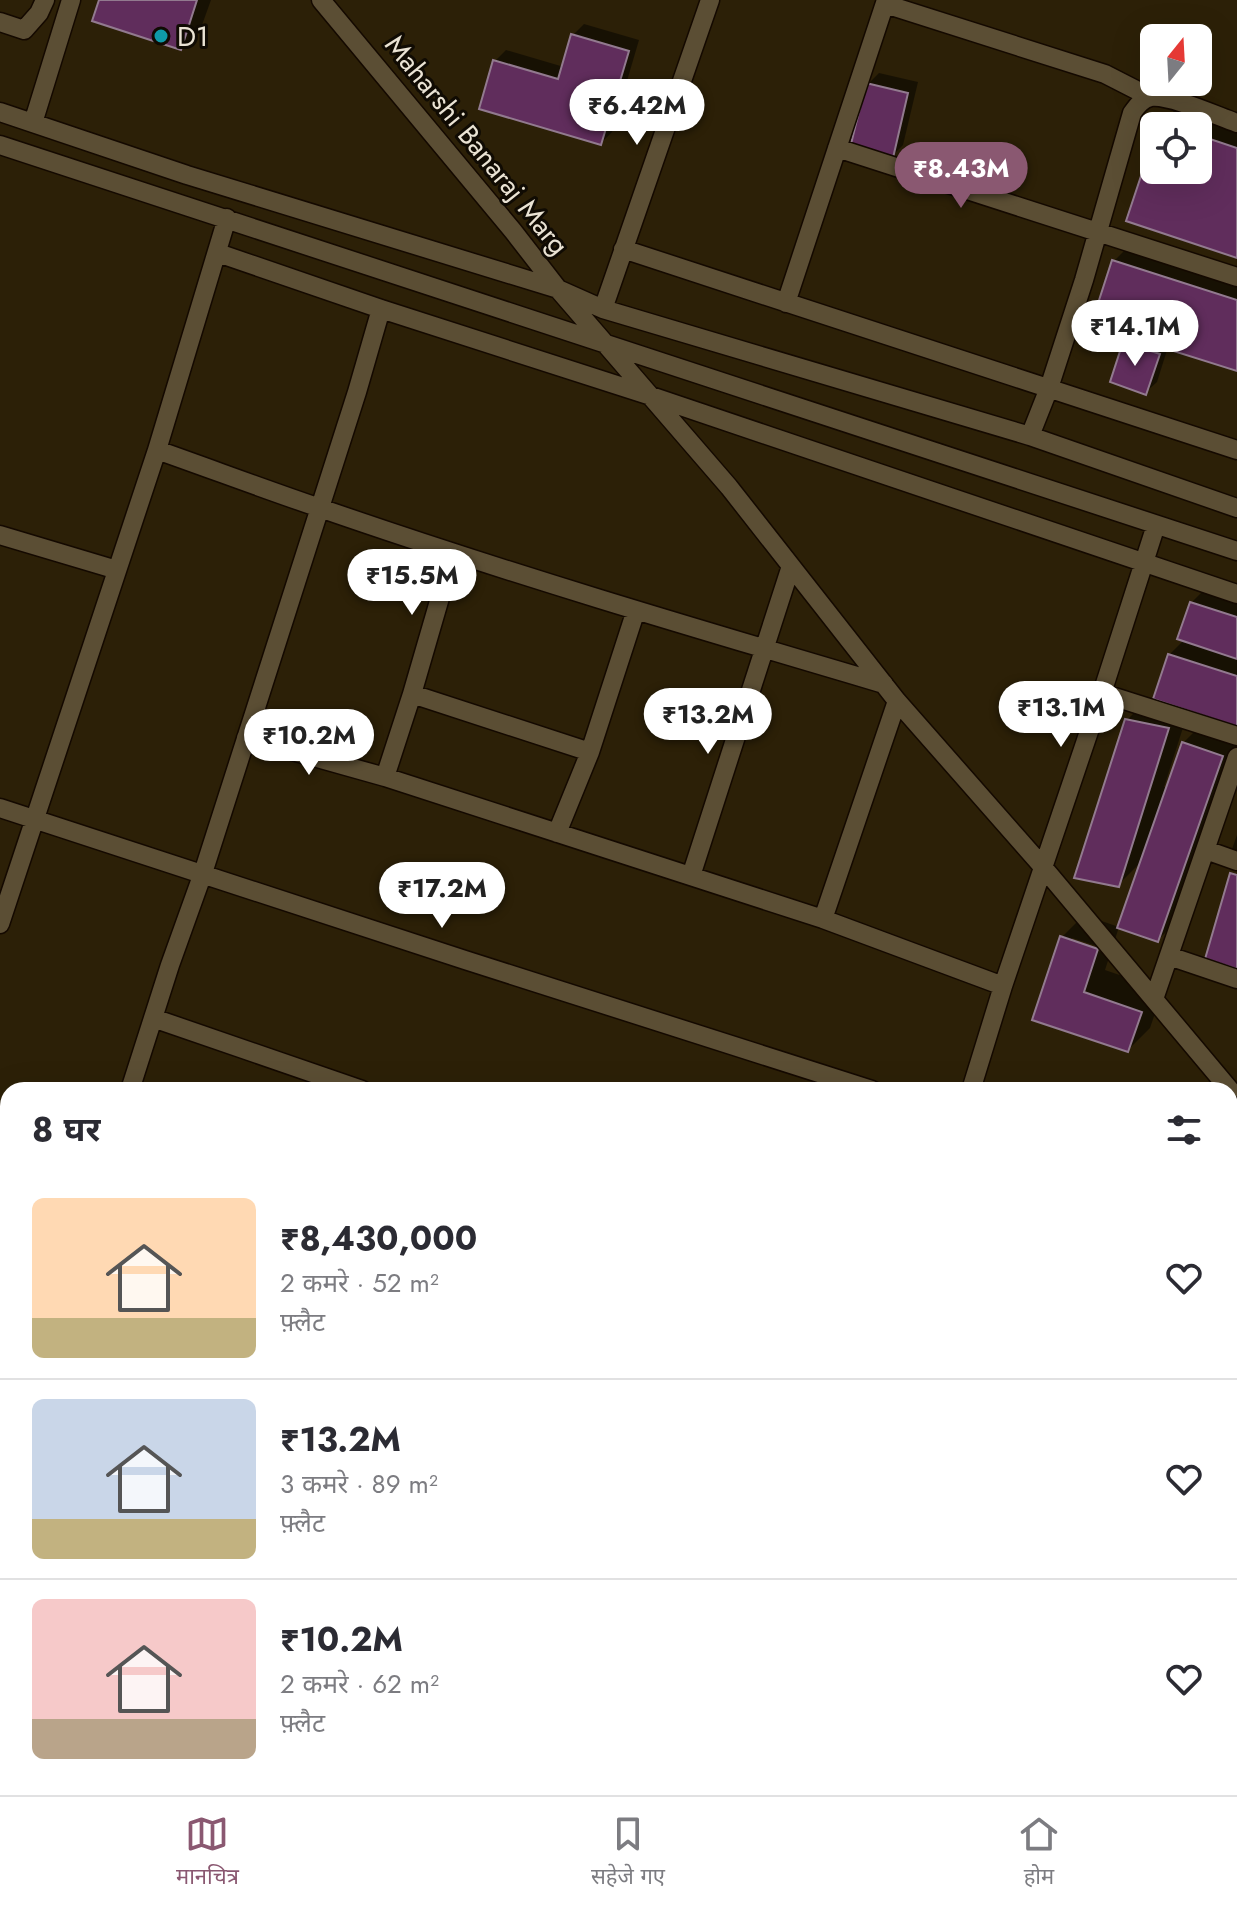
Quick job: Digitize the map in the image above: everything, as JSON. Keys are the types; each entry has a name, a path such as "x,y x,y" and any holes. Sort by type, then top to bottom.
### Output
{"street":[{"path":"0,22 24,30 39,13 45,0"},
{"path":"33,123 71,0"},
{"name":"Maharshi Banaraj Marg","path":"321,0 558,289 729,487 897,701 1043,867 1223,1082"},
{"path":"339,21 346,0"},
{"path":"603,309 710,0"},
{"path":"786,303 885,2 1105,74 1150,97 1167,98 1237,123"},
{"path":"1030,436 1049,388 1132,113 1139,103 1150,97"},
{"path":"0,112 187,175 558,289 603,309 1030,436 1237,508"},
{"path":"0,145 1237,551"},
{"path":"837,148 1237,277"},
{"path":"0,924 157,450 227,218"},
{"path":"623,249 1237,450"},
{"path":"218,253 1237,594"},
{"path":"133,1082 203,873 381,309"},
{"path":"157,450 453,553 884,684"},
{"path":"973,1082 1156,525"},
{"path":"0,535 117,570"},
{"path":"385,777 453,553"},
{"path":"691,876 791,566"},
{"path":"557,833 590,752 636,610"},
{"path":"1102,693 1237,736"},
{"path":"412,694 590,752"},
{"path":"823,919 897,701"},
{"path":"246,738 385,777 823,919 1003,986"},
{"path":"1154,999 1237,757"},
{"path":"0,808 847,1082"},
{"path":"1206,850 1237,861"},
{"path":"1169,956 1237,979"},
{"path":"153,1018 339,1082"}],"building":[{"name":"D1","path":"99,0 197,0 181,50 92,21"},
{"path":"571,34 629,51 601,145 479,109 493,60 558,79"},
{"path":"866,83 908,93 893,158 850,148"},
{"path":"1212,140 1237,148 1237,258 1126,221 1140,179 1140,184 1212,184"},
{"path":"1112,260 1237,300 1237,371 1091,325"},
{"path":"1123,342 1160,354 1146,395 1110,382"},
{"path":"1190,602 1237,617 1237,659 1177,639"},
{"path":"1168,654 1237,676 1237,727 1153,699"},
{"path":"1125,719 1169,728 1119,887 1074,878"},
{"path":"1182,742 1223,756 1158,942 1117,928"},
{"path":"1230,873 1237,875 1237,969 1205,959"},
{"path":"1060,936 1098,949 1084,992 1142,1012 1128,1052 1032,1020"}],"place":[{"name":"D1","path":"161,36"}]}
